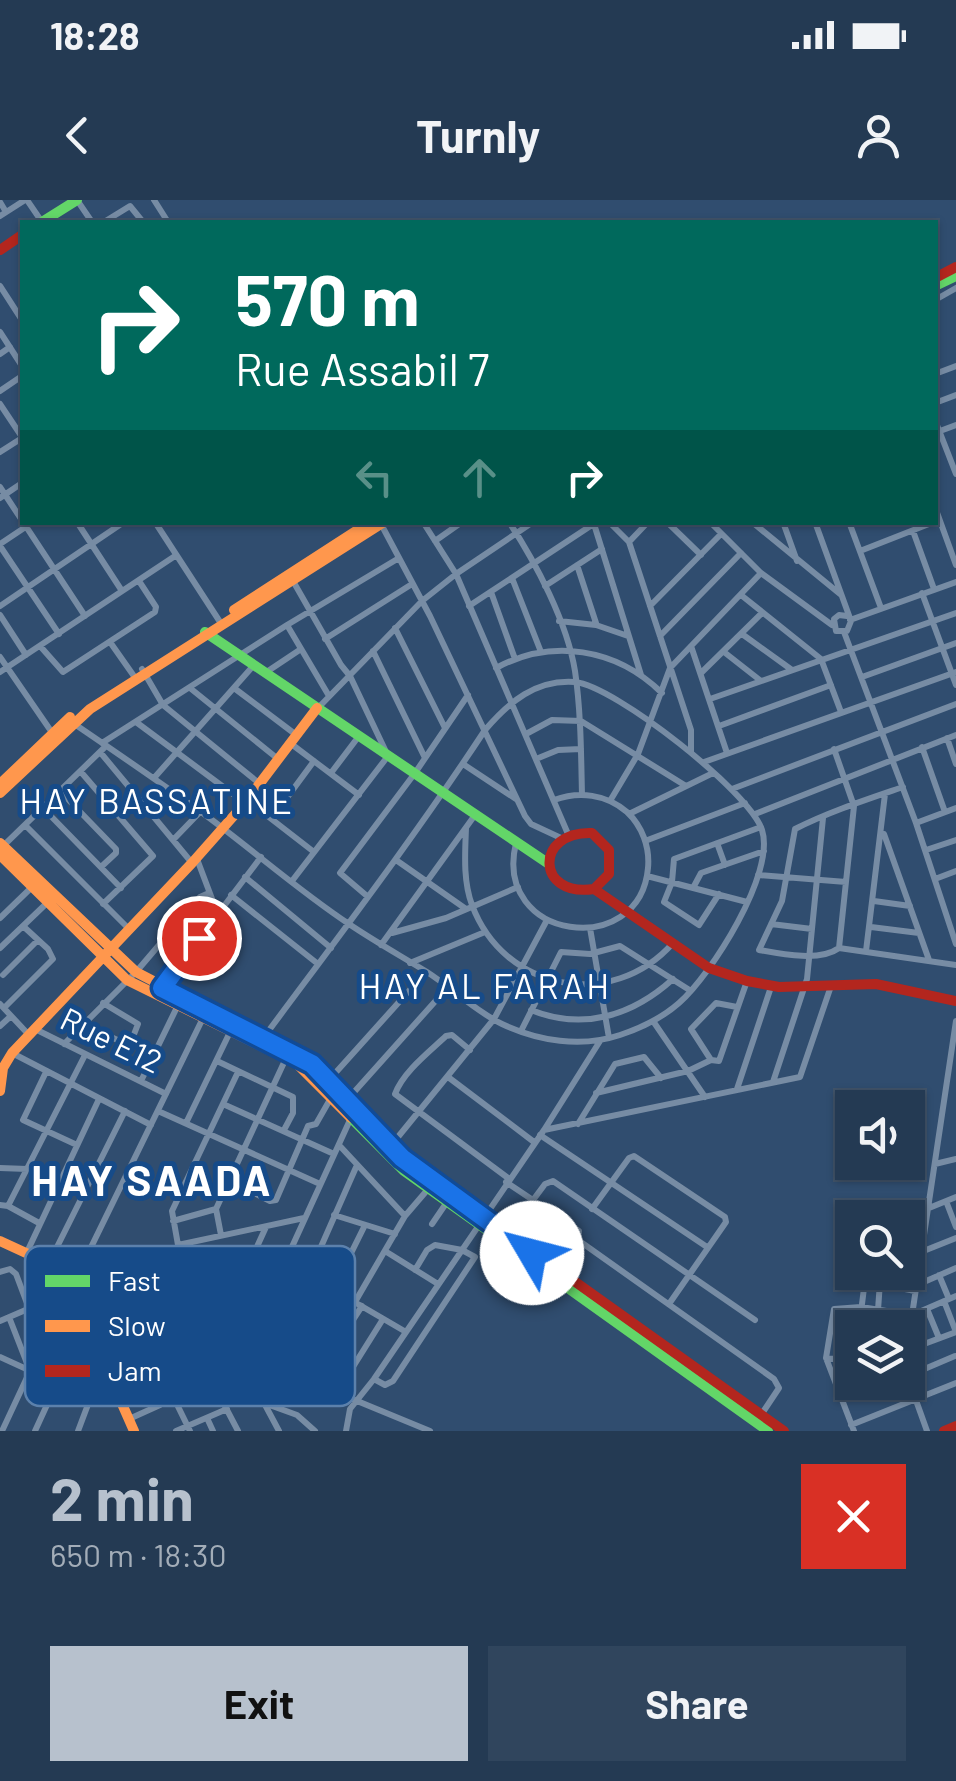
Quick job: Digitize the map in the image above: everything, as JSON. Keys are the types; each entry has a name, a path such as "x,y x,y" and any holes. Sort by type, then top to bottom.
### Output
{"main road":[{"path":"45,220 77,200"},
{"path":"220,623 293,582 376,525"},
{"path":"0,793 4,780 70,721 376,525"},
{"path":"205,632 549,864"},
{"path":"0,1091 12,1053 246,802 317,708"},
{"path":"592,833 610,850 609,874 594,890 579,893 555,880 549,864 553,849 564,836 592,833"},
{"path":"1,848 32,887 51,899"},
{"path":"1,848 131,976 312,1064 387,1150 432,1185 606,1312 759,1418 784,1431"},
{"path":"594,890 708,968 747,981 771,987 876,984 956,1001"},
{"path":"131,976 162,988 180,1003"},
{"path":"232,1026 264,1037 351,1109"},
{"path":"432,1185 446,1202 481,1220"},
{"path":"0,1241 25,1252"},
{"path":"123,1406 134,1431"},
{"path":"759,1418 768,1431"},
{"path":"944,1431 956,1426"}],"street":[{"path":"0,202 3,214 26,200"},
{"path":"107,220 129,207 140,220"},
{"path":"1,288 20,317"},
{"path":"0,332 20,363"},
{"path":"0,354 10,348"},
{"path":"0,404 20,434"},
{"path":"940,432 956,425"},
{"path":"938,427 953,455 956,474"},
{"path":"0,487 2,497 20,516"},
{"path":"58,634 0,546 29,525 85,616"},
{"path":"79,525 122,592"},
{"path":"0,606 121,525"},
{"path":"157,525 220,623"},
{"path":"380,525 486,730 516,799 532,824 564,836"},
{"path":"425,525 456,574 554,800 564,836"},
{"path":"435,540 458,525"},
{"path":"510,525 535,563 570,650 581,721 582,795"},
{"path":"317,708 422,601 529,525"},
{"path":"470,606 592,525"},
{"path":"596,525 641,675"},
{"path":"612,525 629,542 691,730 691,753"},
{"path":"629,542 645,525"},
{"path":"670,525 700,555"},
{"path":"713,525 762,574 836,631 844,632 850,627 848,618 817,525"},
{"path":"757,525 842,596"},
{"path":"785,525 798,562"},
{"path":"853,525 881,608"},
{"path":"860,552 928,525"},
{"path":"937,525 956,565"},
{"path":"913,531 934,590"},
{"path":"650,606 721,534"},
{"path":"545,586 602,549"},
{"path":"660,636 741,553"},
{"path":"3,670 175,556"},
{"path":"1,848 103,747 136,722 399,558"},
{"path":"576,565 596,625"},
{"path":"610,802 638,754 670,668 762,574"},
{"path":"512,578 542,652"},
{"path":"40,646 62,672 110,642 156,610 139,581"},
{"path":"292,881 388,756 350,676 293,582"},
{"path":"832,625 836,616 848,618 956,582"},
{"path":"325,638 412,584"},
{"path":"491,592 515,659"},
{"path":"922,594 956,685"},
{"path":"740,595 821,659 841,712"},
{"path":"700,673 762,613"},
{"path":"710,699 956,613"},
{"path":"0,617 26,655"},
{"path":"559,621 596,625 628,636"},
{"path":"287,625 329,696"},
{"path":"395,628 445,728"},
{"path":"844,632 916,822 956,944"},
{"path":"742,634 792,670"},
{"path":"110,642 164,705 260,784"},
{"path":"862,677 956,643"},
{"path":"691,646 727,753"},
{"path":"265,673 301,648"},
{"path":"496,668 542,652 570,650 604,656 641,675 662,693"},
{"path":"373,651 425,758"},
{"path":"724,652 761,680"},
{"path":"0,657 3,670 54,736"},
{"path":"154,778 254,665"},
{"path":"702,762 954,673"},
{"path":"70,721 223,828 348,924 494,1020 563,1041 604,1039 653,1022 691,991 747,902 764,851 761,827 755,814 732,789 651,724 595,689 576,682 540,686 512,702 486,730 396,860 367,896 348,924 331,948 264,1037"},
{"path":"719,726 831,686"},
{"path":"190,688 279,760"},
{"path":"234,688 314,761 359,795"},
{"path":"367,896 340,872 415,774 468,695"},
{"path":"732,789 956,704"},
{"path":"526,734 552,720 581,721 686,786"},
{"path":"136,722 314,852"},
{"path":"755,814 956,735"},
{"path":"331,773 359,736"},
{"path":"946,738 956,764"},
{"path":"103,747 173,840 194,860 217,912"},
{"path":"922,747 945,812"},
{"path":"536,759 558,750 581,749"},
{"path":"834,750 854,806 840,948"},
{"path":"272,818 314,761"},
{"path":"463,764 516,799"},
{"path":"80,772 152,856 103,904"},
{"path":"629,814 714,773"},
{"path":"903,787 795,830 788,880 758,950 809,955 840,948 956,965"},
{"path":"60,791 116,849 101,867"},
{"path":"866,952 884,793"},
{"path":"516,843 513,865 518,887 526,903 547,920 564,927 590,928 608,923 638,898 647,876 645,841 629,814 610,802 582,795 554,800"},
{"path":"645,841 745,804"},
{"path":"43,808 121,888"},
{"path":"916,822 956,808"},
{"path":"173,840 201,812"},
{"path":"382,945 474,815"},
{"path":"773,1082 803,987 823,818"},
{"path":"26,826 130,930"},
{"path":"719,894 698,925 664,902 676,858 761,827"},
{"path":"466,828 469,907 501,952 522,968 547,980 573,985 600,984 648,966 672,943"},
{"path":"882,830 929,960"},
{"path":"926,850 956,840"},
{"path":"717,843 725,865"},
{"path":"693,888 698,875 764,851"},
{"path":"162,988 260,858"},
{"path":"396,860 469,907"},
{"path":"935,879 956,871"},
{"path":"758,875 846,882"},
{"path":"647,876 747,902"},
{"path":"245,878 331,948"},
{"path":"0,918 32,887"},
{"path":"389,934 518,887"},
{"path":"64,1044 131,976 197,900 209,892"},
{"path":"231,896 318,964"},
{"path":"0,899 10,909"},
{"path":"0,948 51,899"},
{"path":"874,901 910,906"},
{"path":"387,1150 494,1020 547,920"},
{"path":"772,924 812,928"},
{"path":"2,1006 53,959 22,926"},
{"path":"871,927 919,933"},
{"path":"355,1405 604,1039 605,1018 590,928"},
{"path":"410,963 485,932"},
{"path":"1,976 38,940"},
{"path":"521,1030 560,952 594,953 620,946 691,991"},
{"path":"329,1080 426,972"},
{"path":"530,1010 569,1020 605,1018 643,1003 673,980"},
{"path":"595,1093 719,1060 747,981"},
{"path":"542,1132 798,1078 803,1074 830,986"},
{"path":"291,1246 351,1109 448,987"},
{"path":"736,1090 771,987"},
{"name":"Rue E12","path":"83,1024 122,1042 131,1042 138,1028 102,1003"},
{"path":"141,1081 180,1003"},
{"path":"710,1060 691,1029 716,1003 737,1007"},
{"name":"Rue E12","path":"2,1006 32,1032 166,1094"},
{"path":"92,1246 205,1014"},
{"path":"0,1026 11,1016"},
{"path":"925,1227 956,1021"},
{"path":"653,1022 705,1097"},
{"path":"186,1123 232,1026"},
{"path":"470,1050 452,1035 446,1036 397,1088 397,1098 577,1228 578,1240 554,1275"},
{"path":"12,1053 152,1125"},
{"path":"40,1223 4,1206 27,1170 85,1054"},
{"path":"221,1235 216,1208 288,1054"},
{"path":"577,1125 618,1063 644,1058 661,1078"},
{"path":"217,1062 294,1100 293,1113 284,1130"},
{"path":"46,1072 23,1120 77,1144"},
{"path":"238,1072 173,1204 178,1245 304,1218"},
{"path":"448,1077 534,1142"},
{"path":"946,1092 956,1088"},
{"path":"231,1181 272,1201 279,1195 308,1126 318,1122 332,1096"},
{"path":"29,1246 99,1099"},
{"path":"224,1104 334,1154"},
{"path":"58,1246 125,1111"},
{"path":"158,1111 320,1184"},
{"path":"542,1132 707,1247"},
{"path":"338,1145 406,1216"},
{"path":"592,1210 629,1158 636,1156 723,1214 726,1222 668,1304"},
{"path":"935,1164 956,1158"},
{"path":"321,1246 358,1165"},
{"path":"0,1168 27,1170"},
{"path":"505,1238 551,1181 755,1320"},
{"path":"355,1310 384,1251 432,1185"},
{"path":"928,1208 956,1197"},
{"path":"946,1201 956,1227"},
{"path":"432,1224 446,1202"},
{"path":"173,1221 216,1208"},
{"path":"334,1215 395,1234"},
{"path":"354,1246 365,1224"},
{"path":"258,1246 266,1226"},
{"path":"925,1250 956,1238"},
{"path":"578,1240 778,1382 778,1391 759,1418"},
{"path":"374,1379 385,1385 393,1381 474,1264 475,1256 435,1244 415,1270"},
{"path":"384,1251 438,1284"},
{"path":"925,1283 956,1268"},
{"path":"4,1271 16,1274 25,1296"},
{"path":"925,1344 956,1332 950,1299 939,1275"},
{"path":"861,1308 864,1290"},
{"path":"835,1384 826,1358 833,1310 878,1310 880,1290"},
{"path":"925,1310 950,1299"},
{"path":"355,1302 406,1332"},
{"path":"925,1370 956,1357 928,1309"},
{"path":"0,1321 25,1310"},
{"path":"10,1317 25,1358"},
{"path":"355,1364 383,1319"},
{"path":"0,1357 25,1369"},
{"path":"826,1358 835,1359"},
{"path":"1,1431 25,1381"},
{"path":"925,1395 956,1383"},
{"path":"841,1400 852,1428 913,1400"},
{"path":"915,1400 927,1431"},
{"path":"355,1401 430,1431"},
{"path":"35,1431 46,1406"},
{"path":"78,1431 87,1406"},
{"path":"129,1419 160,1406"},
{"path":"177,1406 188,1429"},
{"path":"225,1406 238,1431"},
{"path":"266,1406 279,1431"},
{"path":"274,1406 304,1419 315,1431"},
{"path":"346,1431 353,1406"},
{"path":"176,1431 227,1409"},
{"path":"207,1418 213,1431"}],"traffic: fast":[{"path":"45,220 77,200"},
{"path":"938,285 956,276"},
{"path":"205,632 549,864"},
{"path":"351,1118 404,1171 768,1431"}],"traffic: slow":[{"path":"234,610 365,525"},
{"path":"0,793 90,709 379,525"},
{"path":"0,1091 3,1068 12,1053 192,863 245,803 317,708"},
{"path":"0,784 70,717"},
{"path":"0,843 136,972 312,1064 411,1165 553,1266"},
{"path":"0,855 127,980 297,1064 351,1118"},
{"path":"0,1241 25,1253"},
{"path":"123,1406 134,1431"}],"traffic: jam":[{"path":"0,250 20,236"},
{"path":"938,276 956,267"},
{"path":"594,889 609,874 609,850 592,833 573,835 560,842 552,852 550,864 561,884 594,889 709,968 779,987 876,984 956,1001"},
{"path":"553,1266 784,1431"},
{"path":"944,1431 956,1426"}],"district":[{"name":"HAY BASSATINE","path":"157,800"},
{"name":"HAY AL FARAH","path":"485,985"},
{"name":"HAY SAADA","path":"152,1179"}],"route":[{"path":"199,938 162,988 312,1064 402,1158 532,1253"}]}
